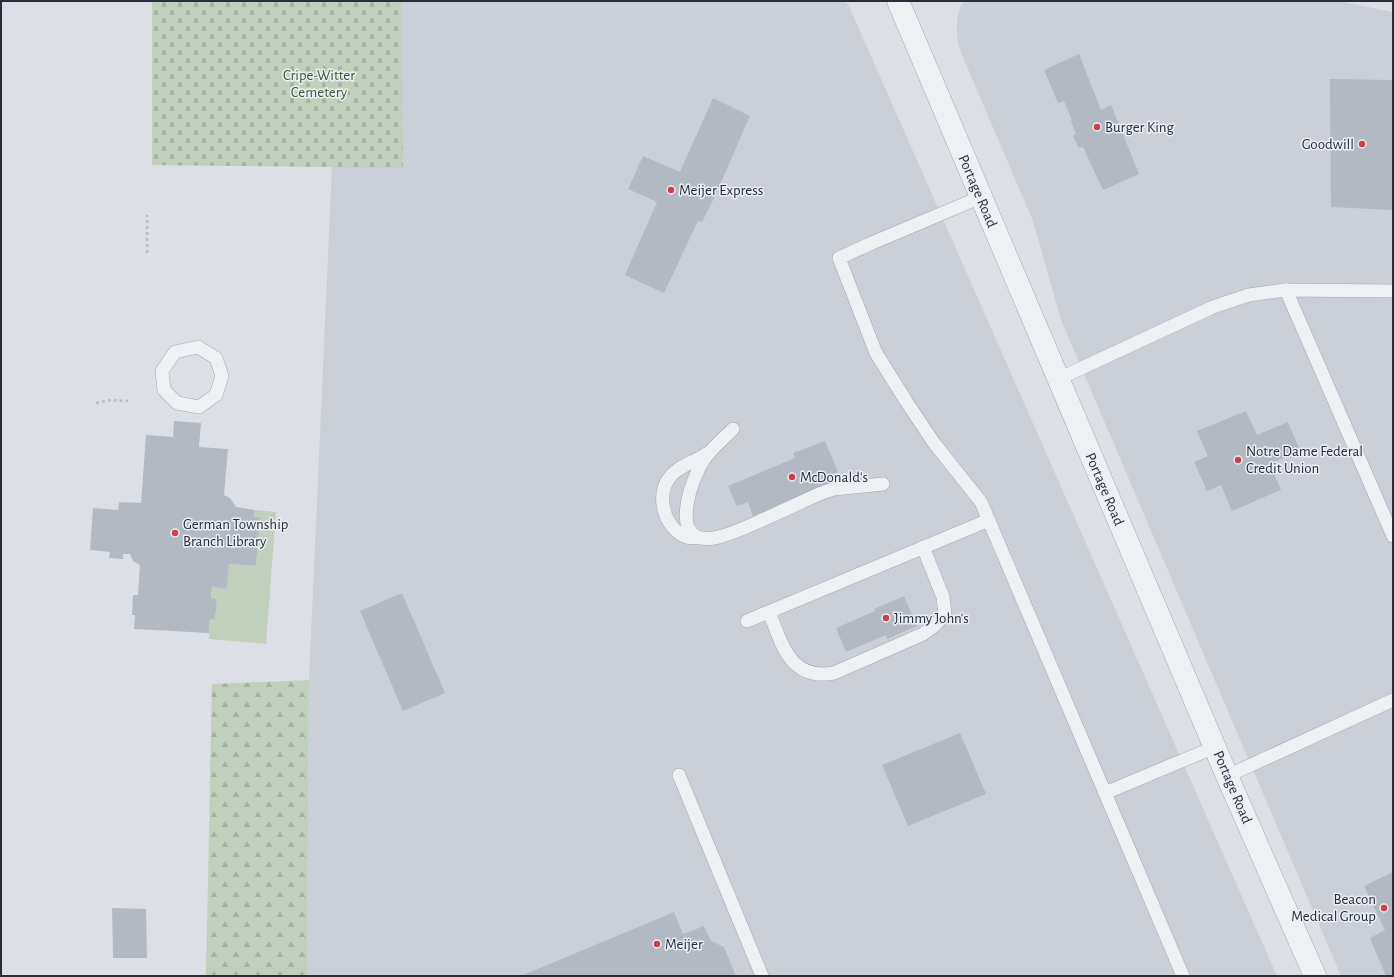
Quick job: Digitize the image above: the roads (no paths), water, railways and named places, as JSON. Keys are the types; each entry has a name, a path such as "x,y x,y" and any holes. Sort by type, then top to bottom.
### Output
{"street":[{"name":"Portage Road","path":"898,1 1215,747 1315,976"}],"lane":[{"path":"981,198 872,242 838,258 876,353 934,444 981,502 1183,976"},
{"path":"1058,379 1213,308 1249,294 1286,290 1393,291"},
{"path":"1286,290 1393,536"},
{"path":"198,347 216,358 222,376 216,395 199,407 177,404 164,390 162,371 175,352 198,347"},
{"path":"733,430 712,449 700,458 673,473 669,478 663,492 662,504 670,524 687,537 714,538 742,529 824,492 847,487 883,484"},
{"path":"702,538 693,535 687,526 686,507 699,468 712,449"},
{"path":"747,621 989,520"},
{"path":"769,612 786,652 793,662 801,669 810,673 822,675 834,673 923,634 934,626 944,615 942,596 923,547"},
{"path":"1228,776 1393,700"},
{"path":"1105,793 1215,747"},
{"path":"679,775 762,976"}],"place":[{"name":"Burger King","path":"1097,127"},
{"name":"Goodwill","path":"1362,144"},
{"name":"Meijer Express","path":"671,190"},
{"name":"Notre Dame Federal Credit Union","path":"1238,460"},
{"name":"McDonald's","path":"792,477"},
{"name":"German Township Branch Library","path":"175,533"},
{"name":"Jimmy John's","path":"886,618"},
{"name":"Beacon Medical Group","path":"1384,908"},
{"name":"Meijer","path":"657,944"}],"park label":[{"name":"Cripe-Witter Cemetery","path":"319,84"}]}
